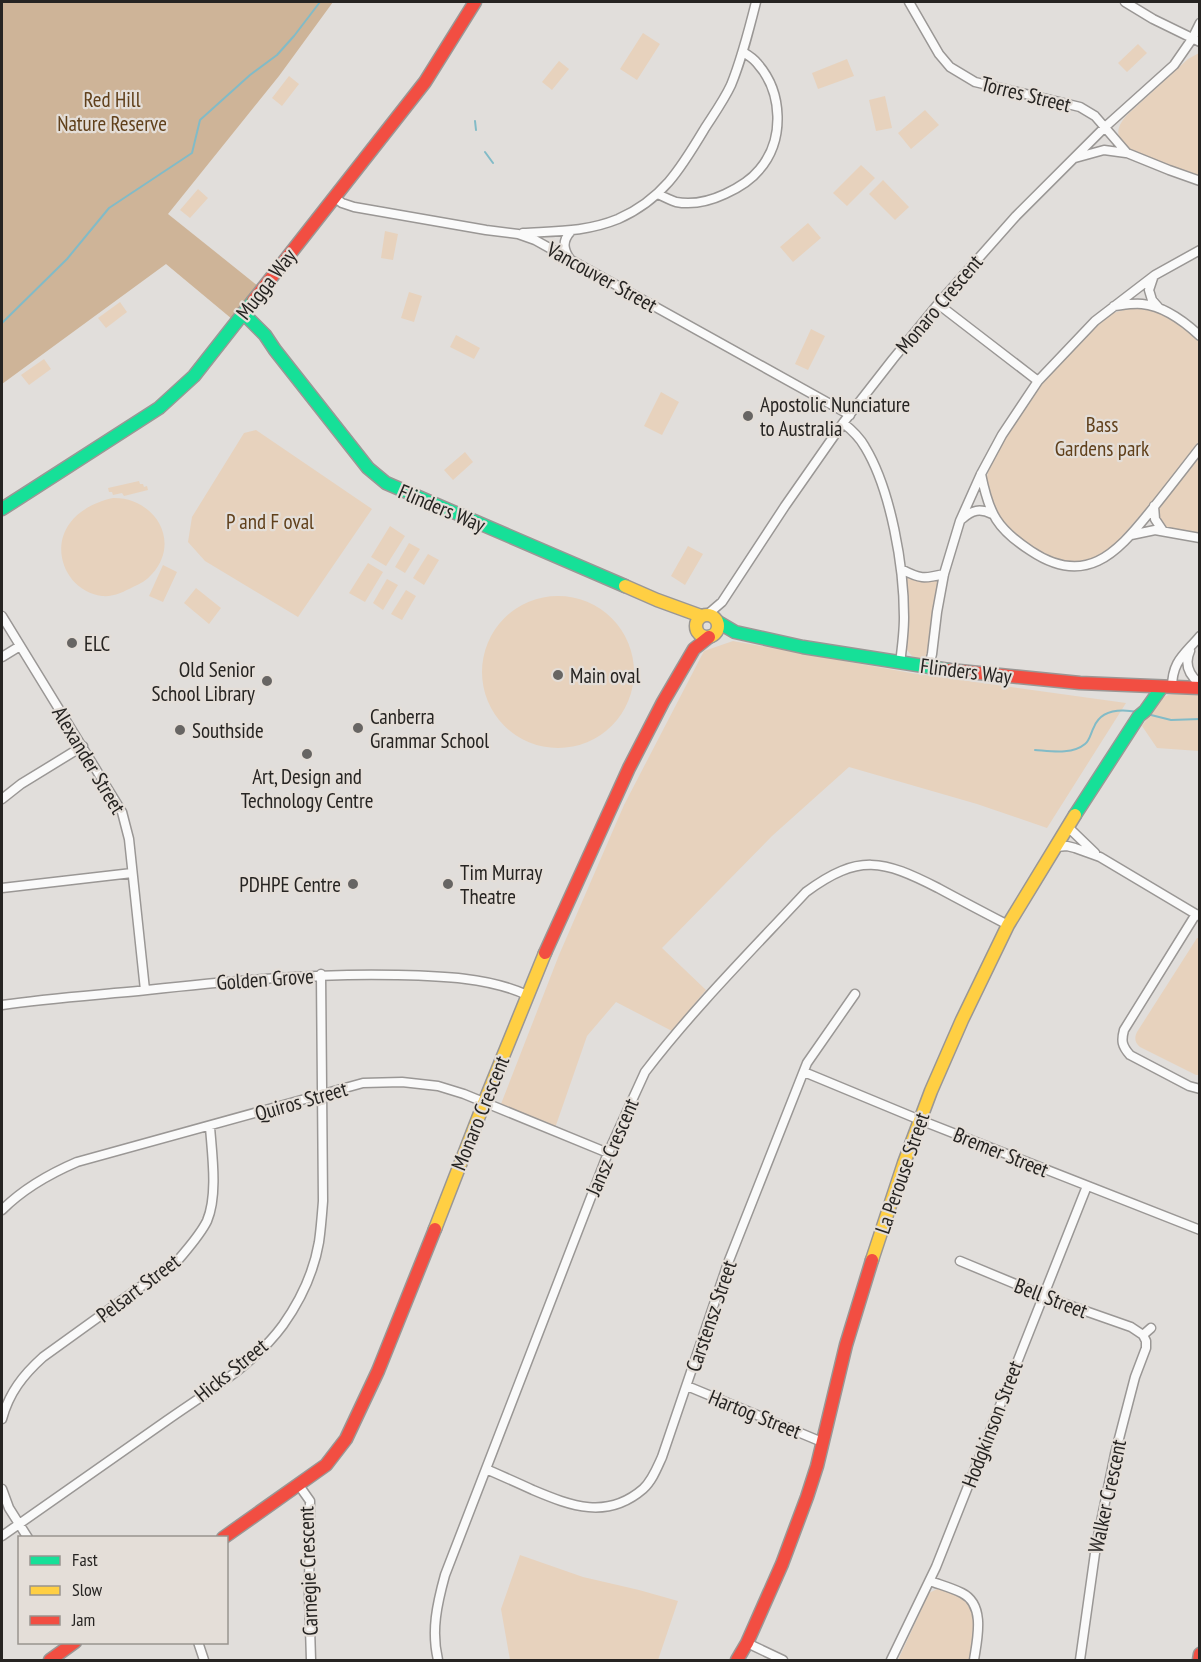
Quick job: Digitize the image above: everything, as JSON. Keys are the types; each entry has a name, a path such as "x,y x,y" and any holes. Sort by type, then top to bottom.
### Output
{"street":[{"name":"Mugga Way","path":"2,509 159,408 204,365 425,82 475,2"},
{"path":"518,234 571,231 594,226 618,219 641,207 658,194 686,160 729,88 743,52 756,2"},
{"name":"Torres Street","path":"909,2 939,54 950,68 975,82 1080,107 1095,116 1127,153"},
{"path":"1125,2 1196,40"},
{"name":"Monaro Crescent","path":"226,1536 326,1465 346,1439 415,1282 483,1103 528,995 629,768 663,702 722,602 843,423 892,359 1016,216 1196,40 1200,23"},
{"path":"658,194 675,201 694,202 714,199 746,182 759,170 767,158 775,139 778,116 776,95 768,76 756,61 743,52"},
{"path":"1074,158 1104,150 1127,153 1200,181"},
{"name":"Vancouver Street","path":"334,197 354,207 518,234 535,240 850,416"},
{"path":"570,260 564,247 571,231"},
{"path":"929,666 944,574 960,521 1002,435 1038,381 1095,321 1155,275 1200,250"},
{"path":"1155,275 1149,290 1152,300 1159,308"},
{"path":"938,304 1038,381"},
{"path":"1113,307 1144,304 1159,308 1175,316 1200,336"},
{"name":"Flinders Way","path":"241,316 265,335 368,468 386,483 657,600 708,625 803,647 900,663 1021,678 1136,686 1200,686"},
{"path":"843,423 867,449 891,512 901,569 904,617 900,663"},
{"path":"981,474 992,514 999,525 1019,543 1034,554 1054,563 1073,566 1091,564 1115,551 1130,536 1200,448"},
{"path":"1154,506 1155,519 1163,531"},
{"path":"960,521 971,511 984,510 992,514"},
{"path":"1130,536 1147,531 1163,531 1200,538"},
{"path":"901,569 920,578 928,579 944,574"},
{"name":"Alexander Street","path":"2,616 122,812 127,827 145,990"},
{"name":"La Perouse Street","path":"737,1660 747,1643 795,1530 813,1477 846,1345 874,1253 920,1120 962,1020 1008,925 1095,782 1140,714 1167,687 1176,663 1200,636"},
{"path":"1192,645 1187,664 1191,675 1200,686"},
{"path":"2,657 20,646"},
{"path":"1136,686 1142,699 1140,714"},
{"path":"2,799 21,784 82,746"},
{"path":"1068,826 1100,857"},
{"path":"1056,847 1067,846 1100,857 1198,915 1124,1030 1121,1039 1123,1047 1130,1055 1189,1086 1200,1089"},
{"name":"Jansz Crescent","path":"438,1660 434,1644 437,1603 445,1575 608,1152 645,1072 654,1060 806,892 832,875 857,866 877,864 894,867 1008,925"},
{"path":"2,888 132,873"},
{"name":"Golden Grove","path":"2,1005 221,981 321,974 439,977 484,982 528,995"},
{"name":"Hicks Street","path":"2,1536 232,1374 268,1343 282,1326 303,1290 319,1243 323,1201 321,974"},
{"name":"Carstensz Street","path":"486,1469 580,1507 599,1508 619,1504 644,1488 662,1457 728,1263 807,1063 855,994"},
{"name":"Bremer Street","path":"804,1072 1200,1230"},
{"name":"Quiros Street","path":"2,1210 41,1179 77,1162 363,1083 402,1082 438,1086 464,1094 608,1152"},
{"name":"Pelsart Street","path":"2,1419 6,1405 18,1383 30,1368 179,1259 196,1240 207,1220 213,1193 210,1126"},
{"name":"Hodgkinson Street","path":"891,1660 930,1581 1087,1186"},
{"name":"Bell Street","path":"960,1261 1131,1328 1143,1335"},
{"path":"1143,1335 1151,1328"},
{"name":"Walker Crescent","path":"1080,1660 1096,1546 1115,1454 1135,1377 1146,1348 1143,1335"},
{"name":"Hartog Street","path":"687,1386 822,1442"},
{"name":"Carnegie Crescent","path":"298,1484 310,1501 311,1660"},
{"path":"2,1489 9,1508 27,1536"},
{"path":"930,1581 965,1594 977,1612 979,1621 974,1660"},
{"path":"747,1643 783,1660"},
{"path":"50,1660 72,1644"},
{"path":"199,1644 204,1660"},
{"path":"1199,1660 1200,1654"}],"green space":[{"name":"Red Hill Nature Reserve","path":"2,2 333,2 279,76 168,214 258,286 232,319 166,264 2,384"},
{"path":"643,33 660,44 637,80 620,69"},
{"path":"1138,44 1147,53 1127,72 1118,63"},
{"path":"1199,53 1199,176 1130,149 1120,139 1118,132 1120,124 1127,115 1188,59"},
{"path":"847,59 854,76 818,89 812,73"},
{"path":"559,61 569,69 552,90 542,82"},
{"path":"289,76 299,84 282,106 272,98"},
{"path":"885,96 892,128 876,131 869,100"},
{"path":"925,110 939,125 911,149 898,133"},
{"path":"861,165 875,178 847,206 833,193"},
{"path":"883,180 909,207 895,220 869,194"},
{"path":"198,189 208,198 190,218 180,210"},
{"path":"808,223 821,238 793,262 780,247"},
{"path":"385,231 398,234 393,260 381,258"},
{"path":"409,292 422,296 414,322 401,318"},
{"path":"120,302 127,312 106,328 98,318"},
{"name":"Bass Gardens park","path":"1131,308 1160,313 1185,328 1199,341 1199,441 1159,494 1108,552 1087,562 1068,563 1051,558 1023,542 1007,528 996,514 986,481 990,464 1032,395 1048,375 1097,325 1113,313"},
{"path":"811,329 825,336 808,370 795,364"},
{"path":"456,335 480,348 474,359 450,347"},
{"path":"44,359 51,369 29,385 21,375"},
{"path":"661,392 679,402 662,435 644,426"},
{"name":"P and F oval","path":"256,430 372,509 298,617 205,561 188,542 192,517 244,433"},
{"path":"465,452 473,462 453,480 444,470"},
{"path":"1199,453 1199,535 1170,529 1164,526 1158,515 1159,506"},
{"path":"139,481 144,487 147,486 148,490 124,496 122,493 113,495 109,492 108,488"},
{"path":"113,498 141,505 151,513 159,523 164,535 164,548 161,561 146,580 118,594 102,596 90,593 71,579 65,568 61,546 64,534 78,514 101,501"},
{"path":"390,526 405,536 386,566 371,557"},
{"path":"409,543 420,549 405,573 395,567"},
{"path":"688,546 703,554 685,585 671,576"},
{"path":"428,554 439,560 424,585 413,578"},
{"path":"368,563 383,572 365,602 349,593"},
{"path":"163,565 177,572 163,602 149,596"},
{"path":"906,578 924,582 940,579 929,651 920,659 912,656 907,650"},
{"path":"387,579 398,585 383,610 373,603"},
{"path":"196,588 221,608 209,624 184,603"},
{"path":"406,590 416,596 402,620 391,614"},
{"name":"Main oval","path":"558,596 587,602 612,618 628,643 634,672 628,701 612,726 587,742 558,748 529,742 504,726 488,701 482,672 488,643 504,618 529,602"},
{"path":"733,641 911,673 1126,703 1047,828 977,804 849,767 772,836 662,948 706,990 672,1031 616,1002 587,1036 555,1128 501,1104 559,955 624,805 704,651"},
{"path":"1175,694 1199,694 1199,751 1157,748 1142,726 1163,698"},
{"path":"1197,938 1200,938 1200,1075 1140,1047 1135,1038"},
{"path":"520,1555 583,1577 678,1601 658,1660 510,1660 501,1609"},
{"path":"939,1588 959,1596 971,1611 974,1627 970,1660 898,1660 929,1593"}],"waterway":[{"path":"2,323 67,259 109,208 192,153 200,120 250,75 277,55 320,2"},
{"path":"475,121 476,130"},
{"path":"485,152 493,163"},
{"path":"1035,750 1061,752 1074,750 1087,742 1097,721 1107,714 1119,711 1138,712"},
{"path":"1147,714 1171,720 1200,719"}],"traffic: fast":[{"path":"2,509 159,408 194,376 253,301"},
{"path":"243,313 265,335 368,468 386,483 625,586"},
{"path":"718,622 735,632 803,647 949,670"},
{"path":"1075,815 1139,716 1162,687"}],"traffic: slow":[{"path":"625,586 701,616"},
{"path":"703,615 711,615 718,622 718,626 718,630 711,637 703,637 696,630 696,622 703,615"},
{"path":"872,1260 904,1163 931,1091 962,1020 1008,925 1075,815"},
{"path":"435,1229 545,953"}],"traffic: jam":[{"path":"253,301 425,82 475,2"},
{"path":"545,953 629,768 663,702 694,649 709,637"},
{"path":"949,670 1080,683 1200,688"},
{"path":"226,1536 326,1465 346,1439 378,1371 435,1229"},
{"path":"737,1660 747,1643 782,1564 807,1497 817,1466 846,1345 872,1260"},
{"path":"50,1660 72,1644"},
{"path":"1199,1660 1200,1654"}],"place":[{"name":"Apostolic Nunciature to Australia","path":"748,416"},
{"name":"ELC","path":"72,643"},
{"name":"Main oval","path":"558,675"},
{"name":"Old Senior School Library","path":"267,681"},
{"name":"Canberra Grammar School","path":"358,728"},
{"name":"Southside","path":"180,730"},
{"name":"Art, Design and Technology Centre","path":"307,754"},
{"name":"PDHPE Centre","path":"353,884"},
{"name":"Tim Murray Theatre","path":"448,884"}]}
